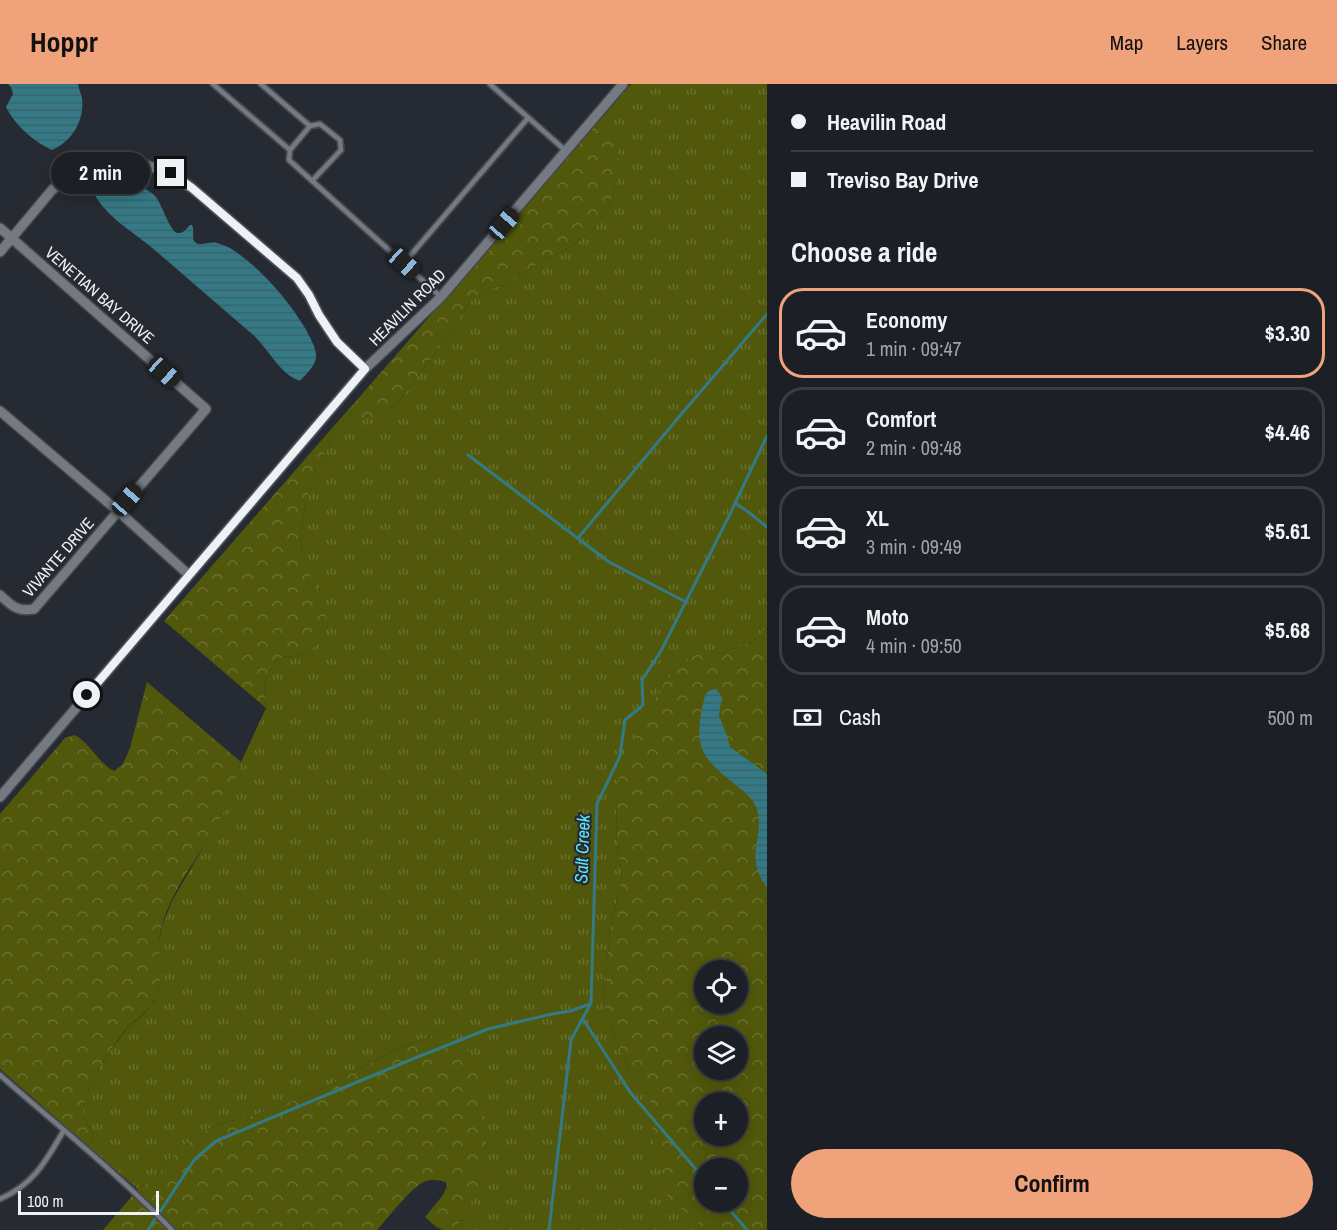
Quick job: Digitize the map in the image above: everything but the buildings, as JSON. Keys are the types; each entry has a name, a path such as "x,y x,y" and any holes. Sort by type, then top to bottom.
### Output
{"street":[{"name":"HEAVILIN ROAD","path":"0,797 365,369 441,297 623,84"},
{"path":"0,252 52,190 69,176 94,167 122,165 146,165 171,173 192,188 297,278 337,342 365,369"},
{"name":"VENETIAN BAY DRIVE","path":"0,228 206,409"},
{"name":"VIVANTE DRIVE","path":"0,595 15,608 24,611 34,609 206,409"},
{"path":"0,411 118,511 189,575"}],"lane":[{"path":"213,84 290,150"},
{"path":"261,84 310,126"},
{"path":"490,84 566,151"},
{"path":"404,263 528,118"},
{"path":"312,181 341,150 340,140 320,124 310,126 290,150 289,160 312,181 404,263 441,297"},
{"path":"0,1075 144,1200 172,1230"},
{"path":"0,1199 16,1191 37,1174 64,1131"}],"green space":[{"path":"631,84 767,84 767,628 751,643 718,654 697,654 616,800 617,844 622,876 610,930 604,993 606,1016 632,1075 649,1097 652,1134 694,1219 705,1230 450,1230 463,1220 487,1152 483,1111 434,1035 397,1049 316,1092 255,1115 215,1125 178,1149 155,1177 138,1189 89,1147 93,1135 82,1112 85,1097 110,1051 129,1026 154,1002 159,988 158,946 162,926 172,901 223,813 241,762 266,708 264,688 267,676 276,662 283,657 296,656 309,651 324,637 328,624 302,559 301,531 306,502 317,468 335,431 332,428 356,401 350,415 355,418 377,418 400,400 470,302 484,290 504,285 541,261 560,253 593,229 608,208 616,186 602,128 594,127"},
{"path":"594,127 611,132 617,147 619,167 616,186 608,208 593,229 560,253 541,261 504,285 484,290 470,302 400,400 377,418 355,418 350,415 356,401"},
{"path":"332,428 335,431 317,468 306,502 301,531 302,559 322,600 328,624 324,637 309,651 296,656 283,657 276,662 267,676 264,688 266,708 164,621"},
{"path":"767,628 767,1230 705,1230 668,1198 652,1134 649,1097 632,1075 606,1016 604,993 610,930 622,876 617,844 616,800 620,772 639,729 665,682 677,669 697,654 718,654 751,643"},
{"path":"147,682 241,762 223,813 167,910 159,945 160,983 154,1001 115,1044 88,1090 83,1110 93,1135 89,1147 0,1069 0,814 65,738 75,735 81,739 108,768 114,771 123,764 130,748"},
{"path":"434,1035 454,1036 468,1049 480,1070 487,1152 476,1192 463,1220 450,1230 436,1227 425,1217 443,1195 447,1186 446,1182 434,1180 426,1181 414,1189 377,1230 103,1230 138,1189 155,1177 178,1149 215,1125 255,1115 316,1092 397,1049"}],"water":[{"path":"8,84 78,84 82,98 81,115 71,136 52,150 32,138 14,120 6,107 13,94"},
{"path":"129,183 155,196 175,232 182,233 192,225 195,242 199,244 217,243 230,248 252,264 281,295 305,328 315,351 316,358 313,365 300,381 286,372 251,333 113,217 96,197 99,189"},
{"path":"716,689 721,695 719,716 730,747 767,774 767,888 759,873 755,856 759,821 755,804 746,793 716,768 700,743 700,720 704,698 708,692"}],"waterway":[{"path":"578,538 767,314"},
{"name":"Salt Creek","path":"549,1230 571,1040 591,1003 597,804 620,756 625,720 643,705 642,680 661,651 767,436"},
{"path":"468,455 609,562 686,602"},
{"path":"735,503 767,527"},
{"path":"160,1212 194,1160 216,1141 488,1029 570,1011 590,1004"},
{"path":"583,1019 630,1092 694,1167"},
{"path":"732,1212 747,1230"},
{"path":"148,1230 155,1219"}],"route":[{"path":"87,695 365,369 328,330 297,278 192,188 171,173"}]}
